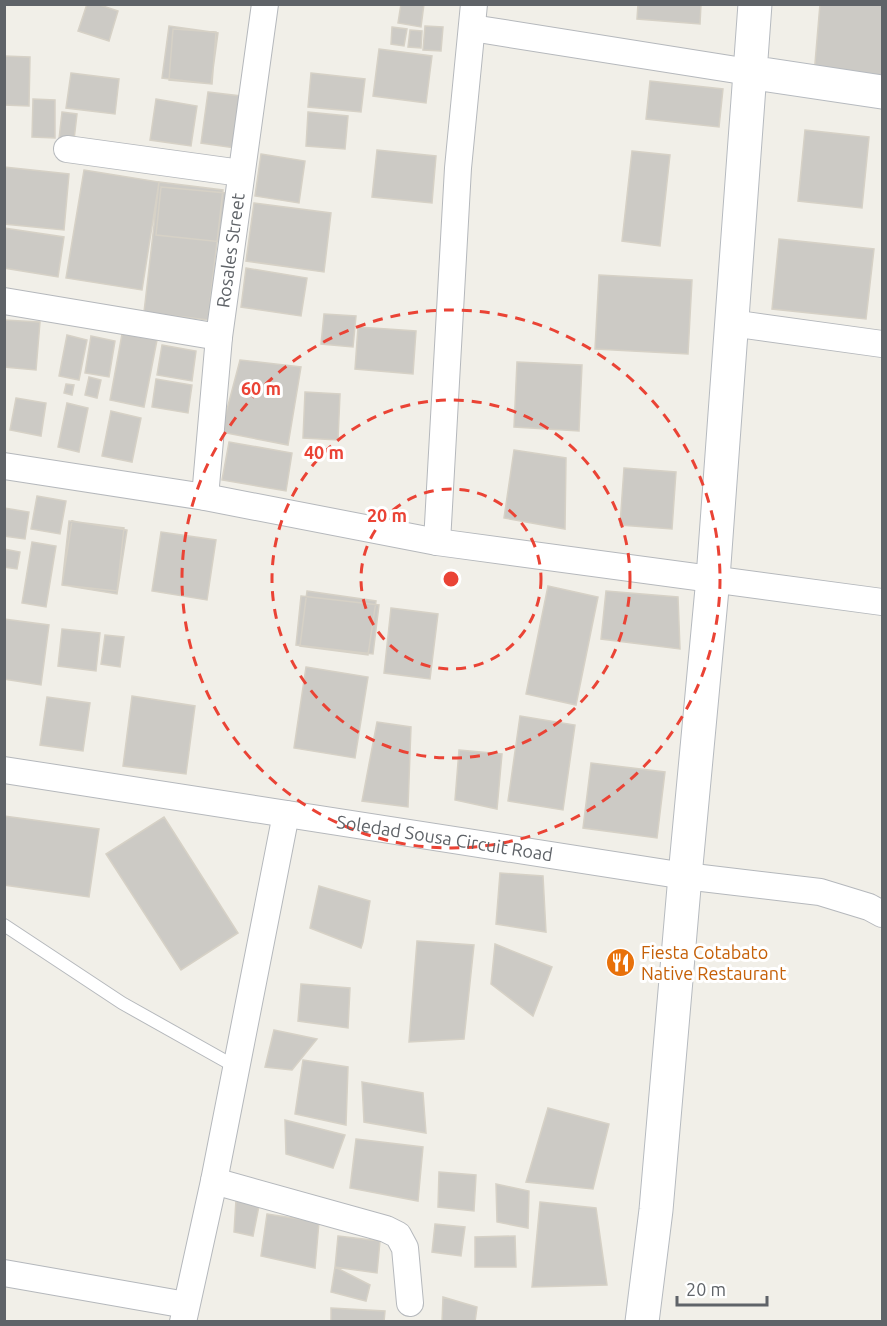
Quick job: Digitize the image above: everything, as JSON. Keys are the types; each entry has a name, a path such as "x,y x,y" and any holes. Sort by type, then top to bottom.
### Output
{"main road":[{"path":"642,1322 656,1210 713,578 755,4"},
{"path":"749,72 882,92"}],"street":[{"name":"Rosales Street","path":"205,497 219,337 264,4"},
{"path":"437,542 458,168 473,16 749,72"},
{"path":"67,149 241,173"},
{"path":"4,301 219,337"},
{"path":"731,323 882,344"},
{"path":"4,466 205,497 437,542 882,602"},
{"name":"Soledad Sousa Circuit Road","path":"4,770 685,876 820,892 869,907 882,915"},
{"path":"4,1273 184,1313 214,1181 286,814"},
{"path":"214,1181 386,1229 398,1235 405,1248 410,1303"}],"lane":[{"path":"4,925 122,1003 236,1067"}],"building":[{"path":"87,4 97,4 118,11 109,41 78,31"},
{"path":"401,4 424,4 421,27 398,23"},
{"path":"638,4 701,4 700,24 637,19"},
{"path":"820,4 882,4 882,80 814,75"},
{"path":"169,26 218,33 211,84 162,78"},
{"path":"425,26 443,27 441,51 423,50"},
{"path":"392,27 407,29 404,46 391,44"},
{"path":"173,29 216,32 212,84 169,80"},
{"path":"410,30 422,31 421,48 408,47"},
{"path":"379,49 432,56 426,103 373,96"},
{"path":"4,56 30,57 29,106 4,105"},
{"path":"71,73 119,79 115,114 66,108"},
{"path":"311,73 365,79 361,112 308,107"},
{"path":"650,81 723,89 719,127 646,119"},
{"path":"208,92 241,96 235,148 201,143"},
{"path":"33,99 55,100 55,138 32,137"},
{"path":"156,99 197,106 191,146 150,140"},
{"path":"62,112 77,114 74,140 59,139"},
{"path":"308,112 348,116 345,149 306,146"},
{"path":"805,130 869,137 862,208 798,201"},
{"path":"377,150 436,156 432,203 372,197"},
{"path":"632,151 670,155 660,246 622,241"},
{"path":"261,154 305,161 299,203 255,196"},
{"path":"4,167 69,174 64,230 4,224"},
{"path":"84,170 159,182 142,290 66,278"},
{"path":"159,182 223,190 208,320 144,312"},
{"path":"161,187 226,193 222,242 156,235"},
{"path":"254,203 331,213 324,272 246,261"},
{"path":"4,228 64,237 58,277 4,268"},
{"path":"779,239 874,249 866,319 772,309"},
{"path":"246,268 307,278 301,316 241,307"},
{"path":"599,275 692,280 688,354 595,349"},
{"path":"324,314 356,316 353,347 321,344"},
{"path":"4,320 40,322 36,370 4,367"},
{"path":"358,327 416,331 413,374 355,369"},
{"path":"122,334 157,340 144,407 110,400"},
{"path":"67,335 87,340 79,380 59,376"},
{"path":"91,336 115,341 109,377 85,373"},
{"path":"162,345 196,351 192,381 157,375"},
{"path":"240,360 301,367 288,445 221,432"},
{"path":"517,362 582,365 579,431 514,427"},
{"path":"89,377 101,380 97,398 85,395"},
{"path":"156,379 192,385 188,413 152,407"},
{"path":"66,384 74,385 72,395 64,393"},
{"path":"305,392 340,394 338,440 303,438"},
{"path":"16,398 46,403 41,436 10,430"},
{"path":"67,403 88,408 79,452 58,447"},
{"path":"111,411 141,418 132,462 102,456"},
{"path":"229,442 292,453 286,491 222,480"},
{"path":"514,450 566,458 565,529 504,518"},
{"path":"624,468 676,472 672,529 620,525"},
{"path":"37,496 66,501 60,534 31,529"},
{"path":"4,508 29,512 25,539 4,536"},
{"path":"69,521 124,528 117,591 62,585"},
{"path":"72,521 127,530 117,594 62,585"},
{"path":"161,532 216,540 207,600 152,591"},
{"path":"32,542 56,546 46,607 22,603"},
{"path":"4,549 20,552 17,569 4,567"},
{"path":"548,586 598,597 576,705 526,694"},
{"path":"307,591 376,601 368,655 300,646"},
{"path":"606,591 678,597 680,649 601,639"},
{"path":"301,596 379,605 373,654 296,645"},
{"path":"391,608 438,614 430,679 384,673"},
{"path":"4,619 49,625 41,685 4,679"},
{"path":"62,629 100,633 96,671 58,666"},
{"path":"105,635 124,637 120,667 101,664"},
{"path":"306,667 368,677 355,758 294,748"},
{"path":"132,696 195,706 186,774 123,766"},
{"path":"47,697 90,703 83,751 40,745"},
{"path":"520,716 575,725 563,810 508,801"},
{"path":"377,722 411,727 408,807 362,801"},
{"path":"459,750 502,754 497,809 455,800"},
{"path":"591,763 665,772 657,838 583,828"},
{"path":"4,816 99,829 89,897 4,885"},
{"path":"164,817 238,933 181,970 106,854"},
{"path":"500,873 543,876 546,932 496,924"},
{"path":"319,886 370,901 361,948 310,928"},
{"path":"417,941 474,945 464,1039 409,1042"},
{"path":"495,944 552,967 533,1016 491,984"},
{"path":"301,984 350,988 348,1028 298,1021"},
{"path":"274,1030 317,1039 292,1070 265,1067"},
{"path":"303,1060 348,1067 346,1125 295,1114"},
{"path":"362,1082 423,1093 426,1133 364,1122"},
{"path":"548,1108 609,1124 593,1189 526,1182"},
{"path":"285,1120 345,1135 333,1168 286,1154"},
{"path":"356,1139 423,1147 418,1201 350,1188"},
{"path":"439,1172 476,1175 474,1211 438,1207"},
{"path":"496,1184 529,1191 528,1228 497,1222"},
{"path":"236,1200 260,1201 253,1236 234,1232"},
{"path":"540,1202 596,1208 607,1285 532,1287"},
{"path":"267,1214 319,1222 315,1268 261,1256"},
{"path":"435,1224 465,1227 461,1256 432,1252"},
{"path":"338,1236 380,1241 377,1273 335,1267"},
{"path":"515,1236 516,1267 475,1267 475,1237"},
{"path":"335,1267 370,1285 366,1301 331,1292"},
{"path":"443,1297 477,1307 475,1322 442,1322"},
{"path":"331,1308 385,1311 384,1322 331,1322"}],"place":[{"name":"Fiesta Cotabato Native Restaurant","path":"620,963"}]}
